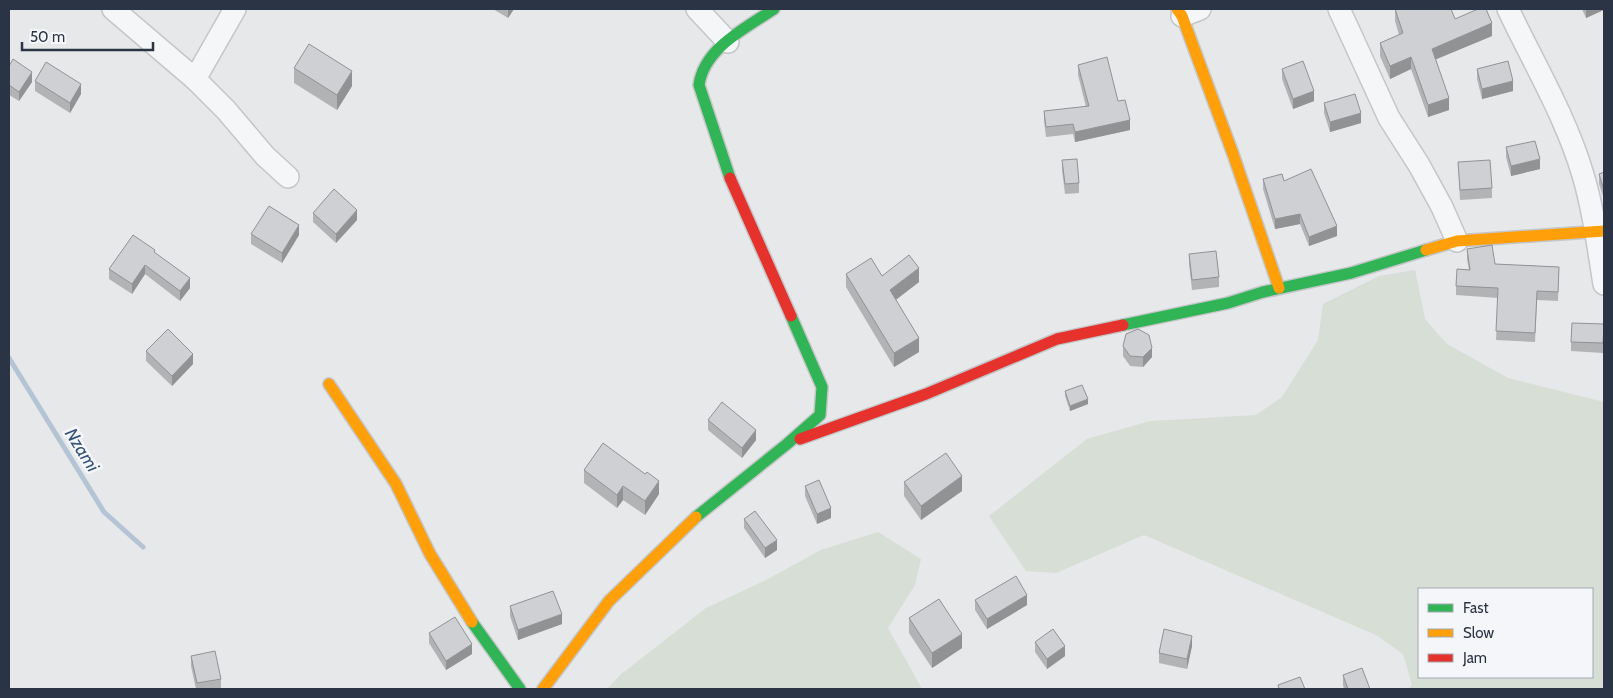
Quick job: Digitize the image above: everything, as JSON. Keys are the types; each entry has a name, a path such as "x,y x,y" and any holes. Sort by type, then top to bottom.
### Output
{"street":[{"path":"113,9 195,79 226,110 265,156 288,177"},
{"path":"195,79 235,9"},
{"path":"697,9 728,42"},
{"path":"543,689 609,601 701,512 787,444 820,415 822,387 734,188 698,85 701,72 708,60 728,42 774,9"},
{"path":"1339,9 1389,118 1419,165 1442,207 1456,241"},
{"path":"1508,9 1561,116 1583,175 1600,231 1604,284"},
{"path":"1186,11 1280,288"},
{"path":"787,444 926,394 1057,339 1228,303 1280,288 1351,273 1456,241 1600,231"},
{"path":"329,384 396,484 430,554 474,625 520,689"}],"shaded area":[{"path":"1415,270 1425,319 1447,344 1508,378 1604,402 1604,689 1408,689 1412,685 1403,654 1376,635 1144,535 1056,573 1026,571 989,516 1087,439 1150,421 1256,415 1282,397 1318,340 1323,304 1379,276"},
{"path":"878,532 921,559 915,585 888,628 922,689 607,689 620,675 706,608 766,580 821,550"}],"building":[{"path":"1395,9 1451,9 1455,19 1478,9 1486,9 1492,23 1432,49 1449,98 1428,105 1411,57 1390,66 1380,43 1403,33"},
{"path":"309,44 352,71 337,95 294,68"},
{"path":"1107,57 1118,101 1125,100 1130,120 1075,132 1073,124 1046,127 1044,111 1089,106 1078,65"},
{"path":"13,59 32,72 19,92 9,85 9,66"},
{"path":"1303,61 1314,91 1293,99 1282,69"},
{"path":"1508,61 1513,81 1482,89 1477,69"},
{"path":"46,62 81,84 70,103 35,81"},
{"path":"1355,94 1361,113 1330,122 1324,103"},
{"path":"1535,141 1540,159 1511,166 1506,147"},
{"path":"1077,159 1079,183 1065,184 1062,160"},
{"path":"1490,160 1492,188 1460,190 1458,162"},
{"path":"1311,169 1337,226 1309,237 1300,214 1275,219 1263,179 1282,174 1284,181"},
{"path":"1604,172 1604,190 1599,174"},
{"path":"334,189 357,210 336,234 313,213"},
{"path":"269,206 299,225 282,253 251,234"},
{"path":"133,235 190,278 180,291 145,265 132,284 109,269"},
{"path":"1492,245 1495,264 1559,267 1558,292 1537,291 1535,333 1496,331 1498,288 1456,286 1457,269 1470,270 1467,249"},
{"path":"1216,251 1219,277 1192,280 1189,254"},
{"path":"909,255 919,268 890,290 919,338 894,353 846,274 871,258 882,276"},
{"path":"1572,323 1604,324 1603,343 1571,342"},
{"path":"168,329 193,354 172,376 146,351"},
{"path":"1138,329 1149,335 1152,348 1143,357 1130,356 1123,346 1126,334"},
{"path":"1082,385 1088,399 1070,406 1065,391"},
{"path":"722,402 756,430 742,448 708,420"},
{"path":"603,443 645,474 647,472 659,481 645,501 623,486 617,495 584,470"},
{"path":"946,453 962,476 921,506 904,482"},
{"path":"819,480 831,508 817,514 805,486"},
{"path":"755,511 777,540 765,548 744,519"},
{"path":"1016,576 1027,595 987,619 975,600"},
{"path":"553,591 562,614 518,630 510,606"},
{"path":"939,599 962,634 932,653 909,618"},
{"path":"455,617 472,644 446,661 429,633"},
{"path":"1053,629 1065,646 1047,659 1035,642"},
{"path":"1164,629 1192,636 1187,659 1159,653"},
{"path":"215,651 221,679 197,683 191,656"},
{"path":"1362,668 1370,689 1348,689 1343,675"},
{"path":"1300,677 1305,689 1279,689 1278,685"}],"waterway":[{"name":"Nzami","path":"9,358 104,512 143,547"}],"traffic: fast":[{"path":"730,178 699,85 709,60 718,50 728,40 774,9"},
{"path":"1123,325 1228,303 1263,292 1351,273 1426,250"},
{"path":"696,517 820,415 822,387 791,316"},
{"path":"472,622 520,689"}],"traffic: slow":[{"path":"1177,9 1182,16 1233,154 1279,288"},
{"path":"1426,250 1457,241 1604,231"},
{"path":"329,384 396,484 430,554 472,622"},
{"path":"543,689 609,601 696,517"}],"traffic: jam":[{"path":"730,178 791,316"},
{"path":"800,439 926,394 1057,339 1123,325"}]}
